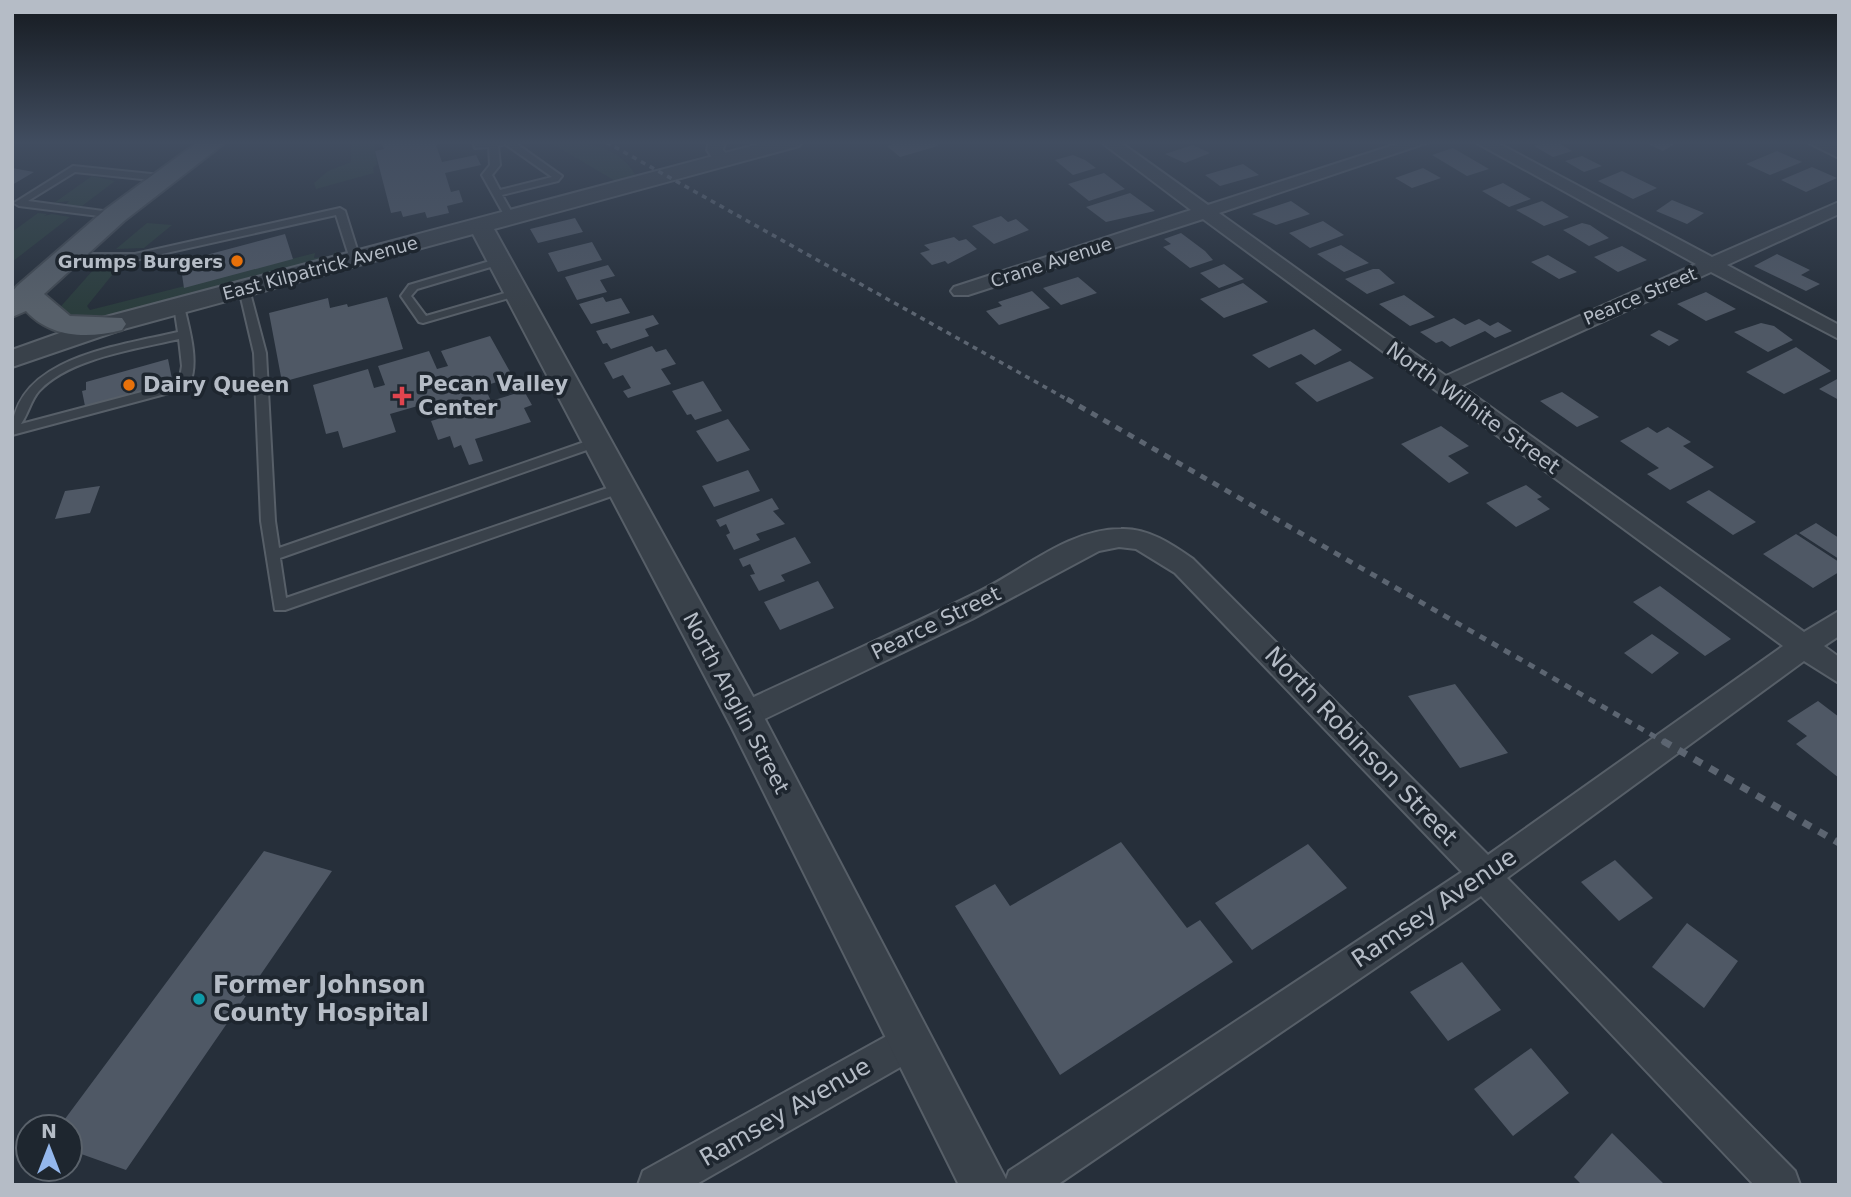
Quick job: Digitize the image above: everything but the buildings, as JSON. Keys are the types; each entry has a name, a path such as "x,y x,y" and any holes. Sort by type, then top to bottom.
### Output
{"main road":[{"path":"111,324 63,326 53,322 33,283 136,198"}],"street":[{"name":"East Kilpatrick Avenue","path":"12,359 111,324 495,221 570,198"},
{"name":"North Wilhite Street","path":"1185,198 1839,672"},
{"name":"Crane Avenue","path":"961,291 1252,198"},
{"path":"1587,198 1839,333"},
{"name":"Pearce Street","path":"1442,386 1839,207"},
{"name":"North Anglin Street","path":"495,221 500,261 515,293 744,715 985,1185"},
{"name":"Pearce Street","path":"744,715 994,596 1083,547 1107,539 1130,537"},
{"name":"North Robinson Street","path":"1130,537 1154,544 1184,566 1485,875 1502,896 1781,1185"},
{"name":"Ramsey Avenue","path":"1023,1185 1485,875 1801,645 1839,621"},
{"name":"Ramsey Avenue","path":"657,1185 912,1040"}],"lane":[{"path":"495,221 498,198"},
{"path":"16,205 115,215"},
{"path":"33,283 116,258 152,254 340,211 355,259"},
{"path":"500,261 413,287 406,296 423,320 515,293"},
{"path":"244,289 260,353 268,521 280,606 621,488"},
{"path":"12,429 176,387 187,380 188,366 180,306"},
{"path":"12,429 22,419 33,390 61,368 184,334"},
{"path":"273,555 597,442"}],"shaded area":[{"path":"61,198 93,198 82,206 65,205 69,201 54,203"},
{"path":"38,213 47,214 44,216 52,214 70,217 12,262 12,232"},
{"path":"147,223 172,225 144,248 116,249"},
{"path":"336,251 336,257 86,323 55,313 94,269 117,269 87,306 90,310 315,253 314,258 332,256"}],"railway":[{"path":"706,198 1070,401"},
{"path":"1067,399 1666,743"},
{"path":"1663,741 1839,843"}],"place":[{"name":"Grumps Burgers","path":"237,261"},
{"name":"Dairy Queen","path":"129,385"},
{"name":"Pecan Valley Center","path":"402,396"},
{"name":"Former Johnson County Hospital","path":"199,999"}]}
